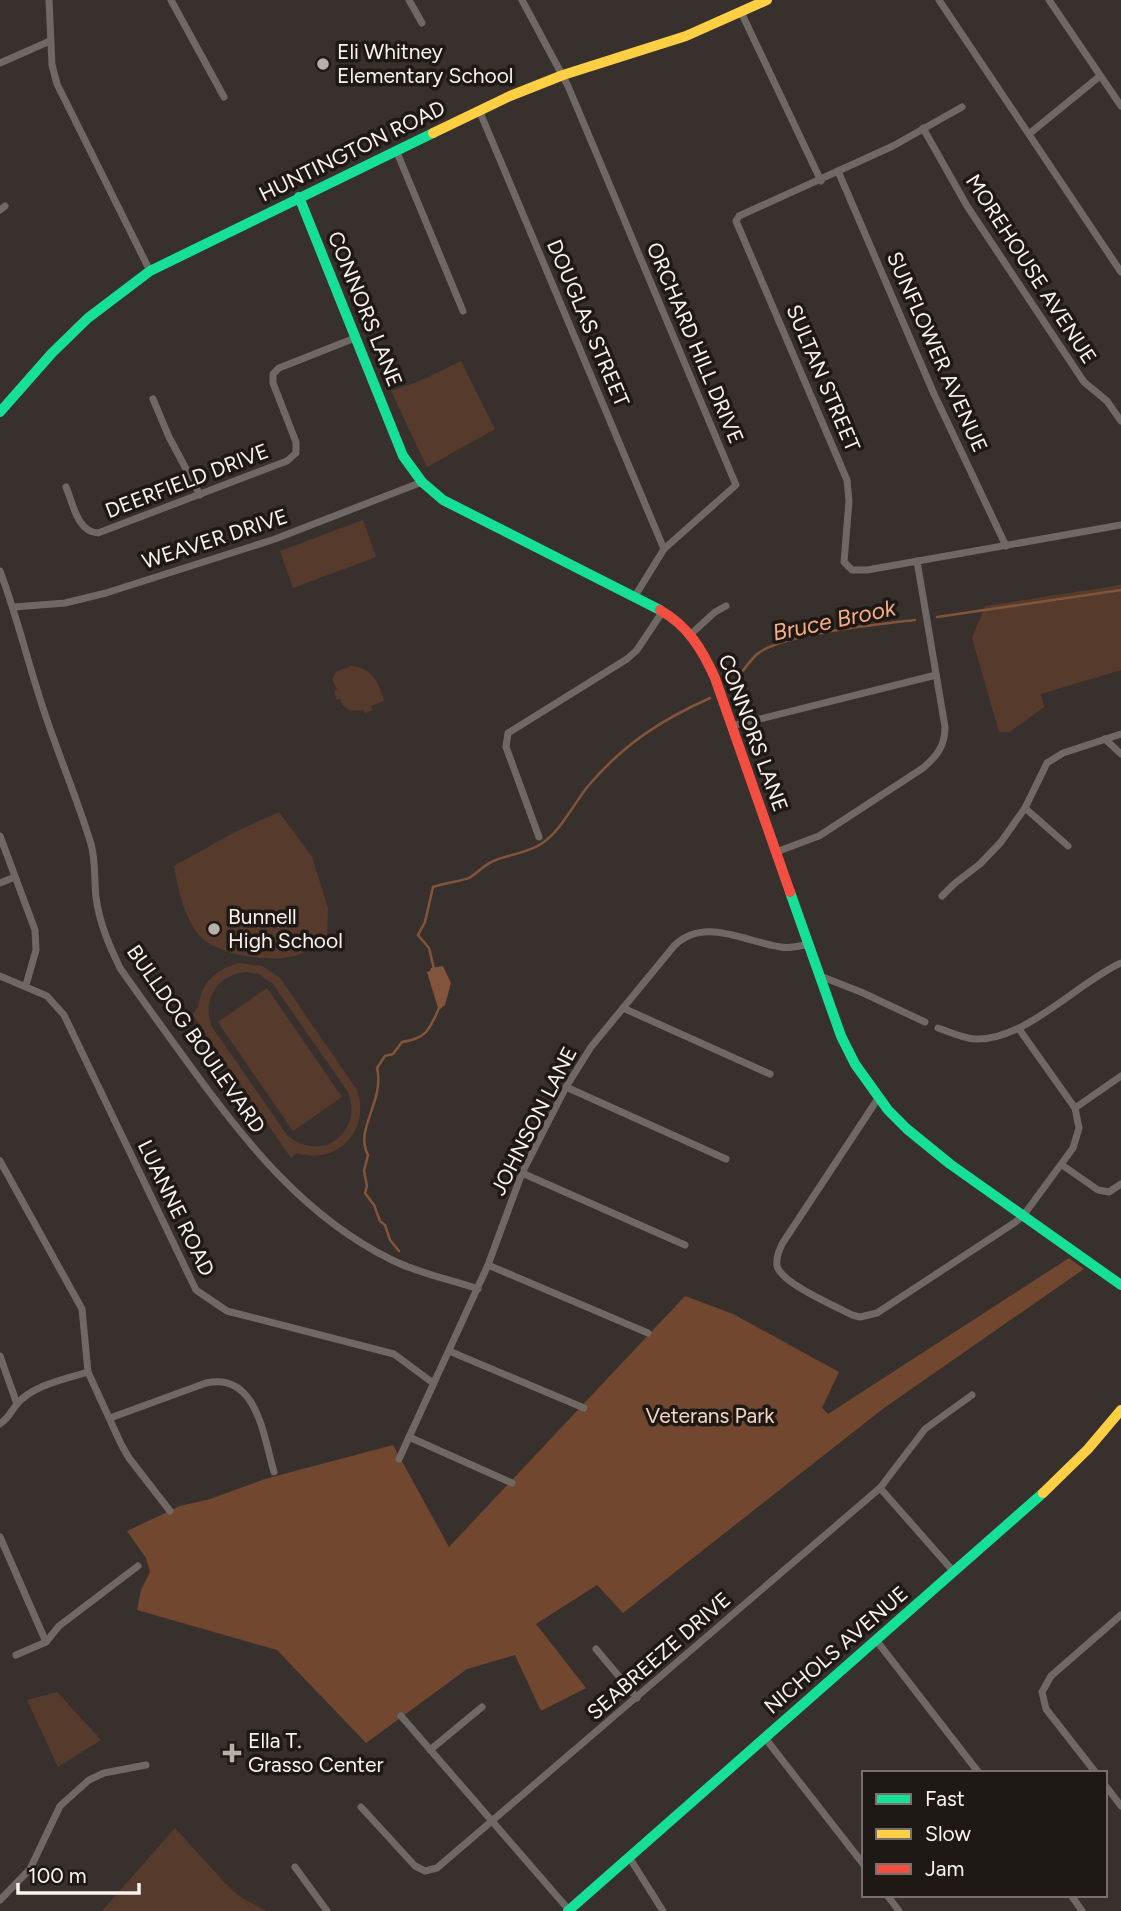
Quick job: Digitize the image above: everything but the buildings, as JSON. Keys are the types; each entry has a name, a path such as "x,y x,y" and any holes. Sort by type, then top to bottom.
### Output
{"main road":[{"name":"HUNTINGTON ROAD","path":"0,412 79,325 107,300 150,271 479,110 563,75 676,40 767,0"},
{"name":"CONNORS LANE","path":"299,197 403,456 422,482 443,500 479,520 663,611 691,634 709,663 846,1046 877,1100 920,1143 1121,1285"},
{"name":"NICHOLS AVENUE","path":"568,1911 1056,1480 1121,1410"}],"street":[{"path":"49,0 54,75 150,271"},
{"path":"171,0 224,97"},
{"path":"409,0 422,23"},
{"path":"522,0 563,75"},
{"path":"939,0 1121,272"},
{"path":"1049,0 1121,106"},
{"path":"741,12 821,181 962,107"},
{"path":"0,63 50,41"},
{"name":"ORCHARD HILL DRIVE","path":"563,75 736,485 664,549 635,596"},
{"path":"1029,134 1100,76"},
{"name":"DOUGLAS STREET","path":"479,110 664,549"},
{"name":"MOREHOUSE AVENUE","path":"923,128 967,206 1084,383 1107,401 1121,421"},
{"path":"396,150 463,310"},
{"name":"SUNFLOWER AVENUE","path":"838,171 934,394 1006,546"},
{"name":"SULTAN STREET","path":"821,181 737,218 738,225 847,480 849,501 844,557 848,567 859,571 917,561"},
{"name":"DEERFIELD DRIVE","path":"66,487 82,526 94,533 200,495 293,457 297,448 296,442 273,383 274,374 279,368 355,338"},
{"path":"153,400 200,495"},
{"name":"WEAVER DRIVE","path":"14,607 65,603 106,593 275,540 422,482"},
{"path":"776,852 819,836 923,768 942,746 945,727 917,561 1121,525"},
{"name":"BULLDOG BOULEVARD","path":"0,571 14,607 39,696 92,846 96,898 101,920 108,944 120,968 228,1117 281,1178 324,1216 370,1248 416,1271 478,1289"},
{"path":"691,634 715,612 726,606"},
{"path":"539,837 506,747 508,733 628,659 663,611"},
{"path":"732,726 936,676"},
{"path":"942,896 994,850 1025,808 1047,763 1063,753 1121,734"},
{"path":"1105,740 1121,754"},
{"path":"1025,808 1068,846"},
{"path":"0,836 36,940 26,985"},
{"path":"0,883 15,877"},
{"name":"JOHNSON LANE","path":"399,1460 478,1289 522,1173 566,1087 591,1047 674,946 695,932 721,933 782,948 809,944"},
{"path":"938,1028 976,1039 1018,1029 1121,962"},
{"name":"LUANNE ROAD","path":"0,976 47,996 64,1015 196,1290 227,1311 394,1354 433,1383"},
{"path":"820,976 925,1021"},
{"path":"623,1007 770,1074"},
{"path":"877,1100 782,1244 777,1256 777,1265 786,1279 860,1317 870,1315 923,1283 1023,1216 1062,1165 1077,1137 1075,1108 1018,1029"},
{"path":"1075,1108 1121,1076"},
{"path":"566,1087 726,1159"},
{"path":"0,1161 82,1309 88,1372 129,1458 170,1511"},
{"path":"1062,1165 1098,1190 1109,1192 1121,1184"},
{"path":"522,1173 685,1245"},
{"path":"488,1265 648,1333"},
{"path":"449,1351 584,1408"},
{"path":"0,1356 18,1404"},
{"path":"0,1424 11,1416 18,1404 39,1389 88,1372"},
{"path":"110,1418 206,1383 218,1380 228,1382 239,1387 255,1406 274,1472"},
{"name":"SEABREEZE DRIVE","path":"361,1807 415,1867 425,1871 436,1868 880,1488 925,1429 972,1395"},
{"path":"409,1437 512,1483"},
{"path":"880,1488 954,1572"},
{"path":"0,1537 46,1642"},
{"path":"16,1655 46,1642 59,1626 138,1566"},
{"path":"1094,1771 1046,1709 1042,1692 1051,1676 1121,1615"},
{"path":"876,1640 977,1771"},
{"path":"596,1649 637,1698"},
{"path":"430,1750 482,1707"},
{"path":"401,1716 568,1911"},
{"path":"765,1738 862,1863"},
{"path":"0,1900 30,1869 60,1806 89,1780 104,1773 146,1766"},
{"path":"1107,1788 1121,1806"},
{"path":"629,1857 663,1911"},
{"path":"295,1867 327,1911"}],"shaded area":[{"path":"461,361 495,429 427,467 391,391 422,380"},
{"path":"363,520 376,557 293,588 280,551"},
{"path":"1121,585 1121,670 1041,694 1044,707 1010,732 999,732 972,638 985,606"},
{"path":"351,666 365,670 374,677 384,701 371,706 372,710 365,713 363,710 352,711 346,708 340,699 337,700 334,691 337,689 332,679 336,672"},
{"path":"279,812 312,857 328,908 327,938 303,953 284,958 258,958 220,949 201,937 190,922 174,866 237,831"},
{"path":"240,963 262,966 280,978 357,1090 359,1118 348,1141 338,1149 312,1156 297,1153 291,1158 192,1014 198,1008 201,995 211,978","holes":["237,974 259,974 273,984 348,1092 350,1120 336,1140 325,1145 300,1143 287,1135 212,1027 209,1007 214,990 220,983"]},
{"path":"443,966 451,983 445,1005 440,1009 427,972 431,968"},
{"path":"267,988 342,1097 293,1131 218,1022"},
{"path":"57,1692 101,1740 58,1767 27,1700"},
{"path":"175,1828 239,1896 266,1911 102,1911"}],"green space":[{"name":"Veterans Park","path":"1069,1258 1084,1269 884,1408 623,1613 597,1585 536,1624 586,1688 541,1711 515,1655 467,1669 366,1743 277,1650 137,1610 141,1590 150,1572 146,1558 127,1531 180,1506 210,1499 265,1479 393,1445 449,1547 685,1296 733,1314 839,1372 822,1408 828,1414"}],"waterway":[{"name":"Bruce Brook","path":"937,617 1121,590"},
{"name":"Bruce Brook","path":"732,685 756,655 786,641 831,631 915,620"},
{"name":"Bruce Brook","path":"434,969 429,948 418,935 425,922 433,887 469,878 492,862 541,844 555,832 589,785 616,757 659,724 710,698"},
{"name":"Bruce Brook","path":"399,1251 390,1240 385,1225 380,1221 374,1205 365,1193 367,1186 364,1171 368,1155 365,1135 377,1092 377,1068 385,1056 393,1054 402,1042 423,1035 440,1006"}],"traffic: fast":[{"path":"0,412 52,353 88,318 150,271 433,133"},
{"path":"299,197 403,456 422,482 443,500 660,610"},
{"path":"790,892 841,1036 855,1064 888,1110 950,1164 1121,1285"},
{"path":"568,1911 1043,1493"}],"traffic: slow":[{"path":"433,133 510,96 563,75 686,36 767,0"},
{"path":"1043,1493 1088,1449 1121,1410"}],"traffic: jam":[{"path":"660,610 679,623 693,639 715,678 790,892"}],"place":[{"name":"Eli Whitney Elementary School","path":"323,64"},
{"name":"Bunnell High School","path":"214,929"},
{"name":"Ella T. Grasso Center","path":"232,1753"}]}
